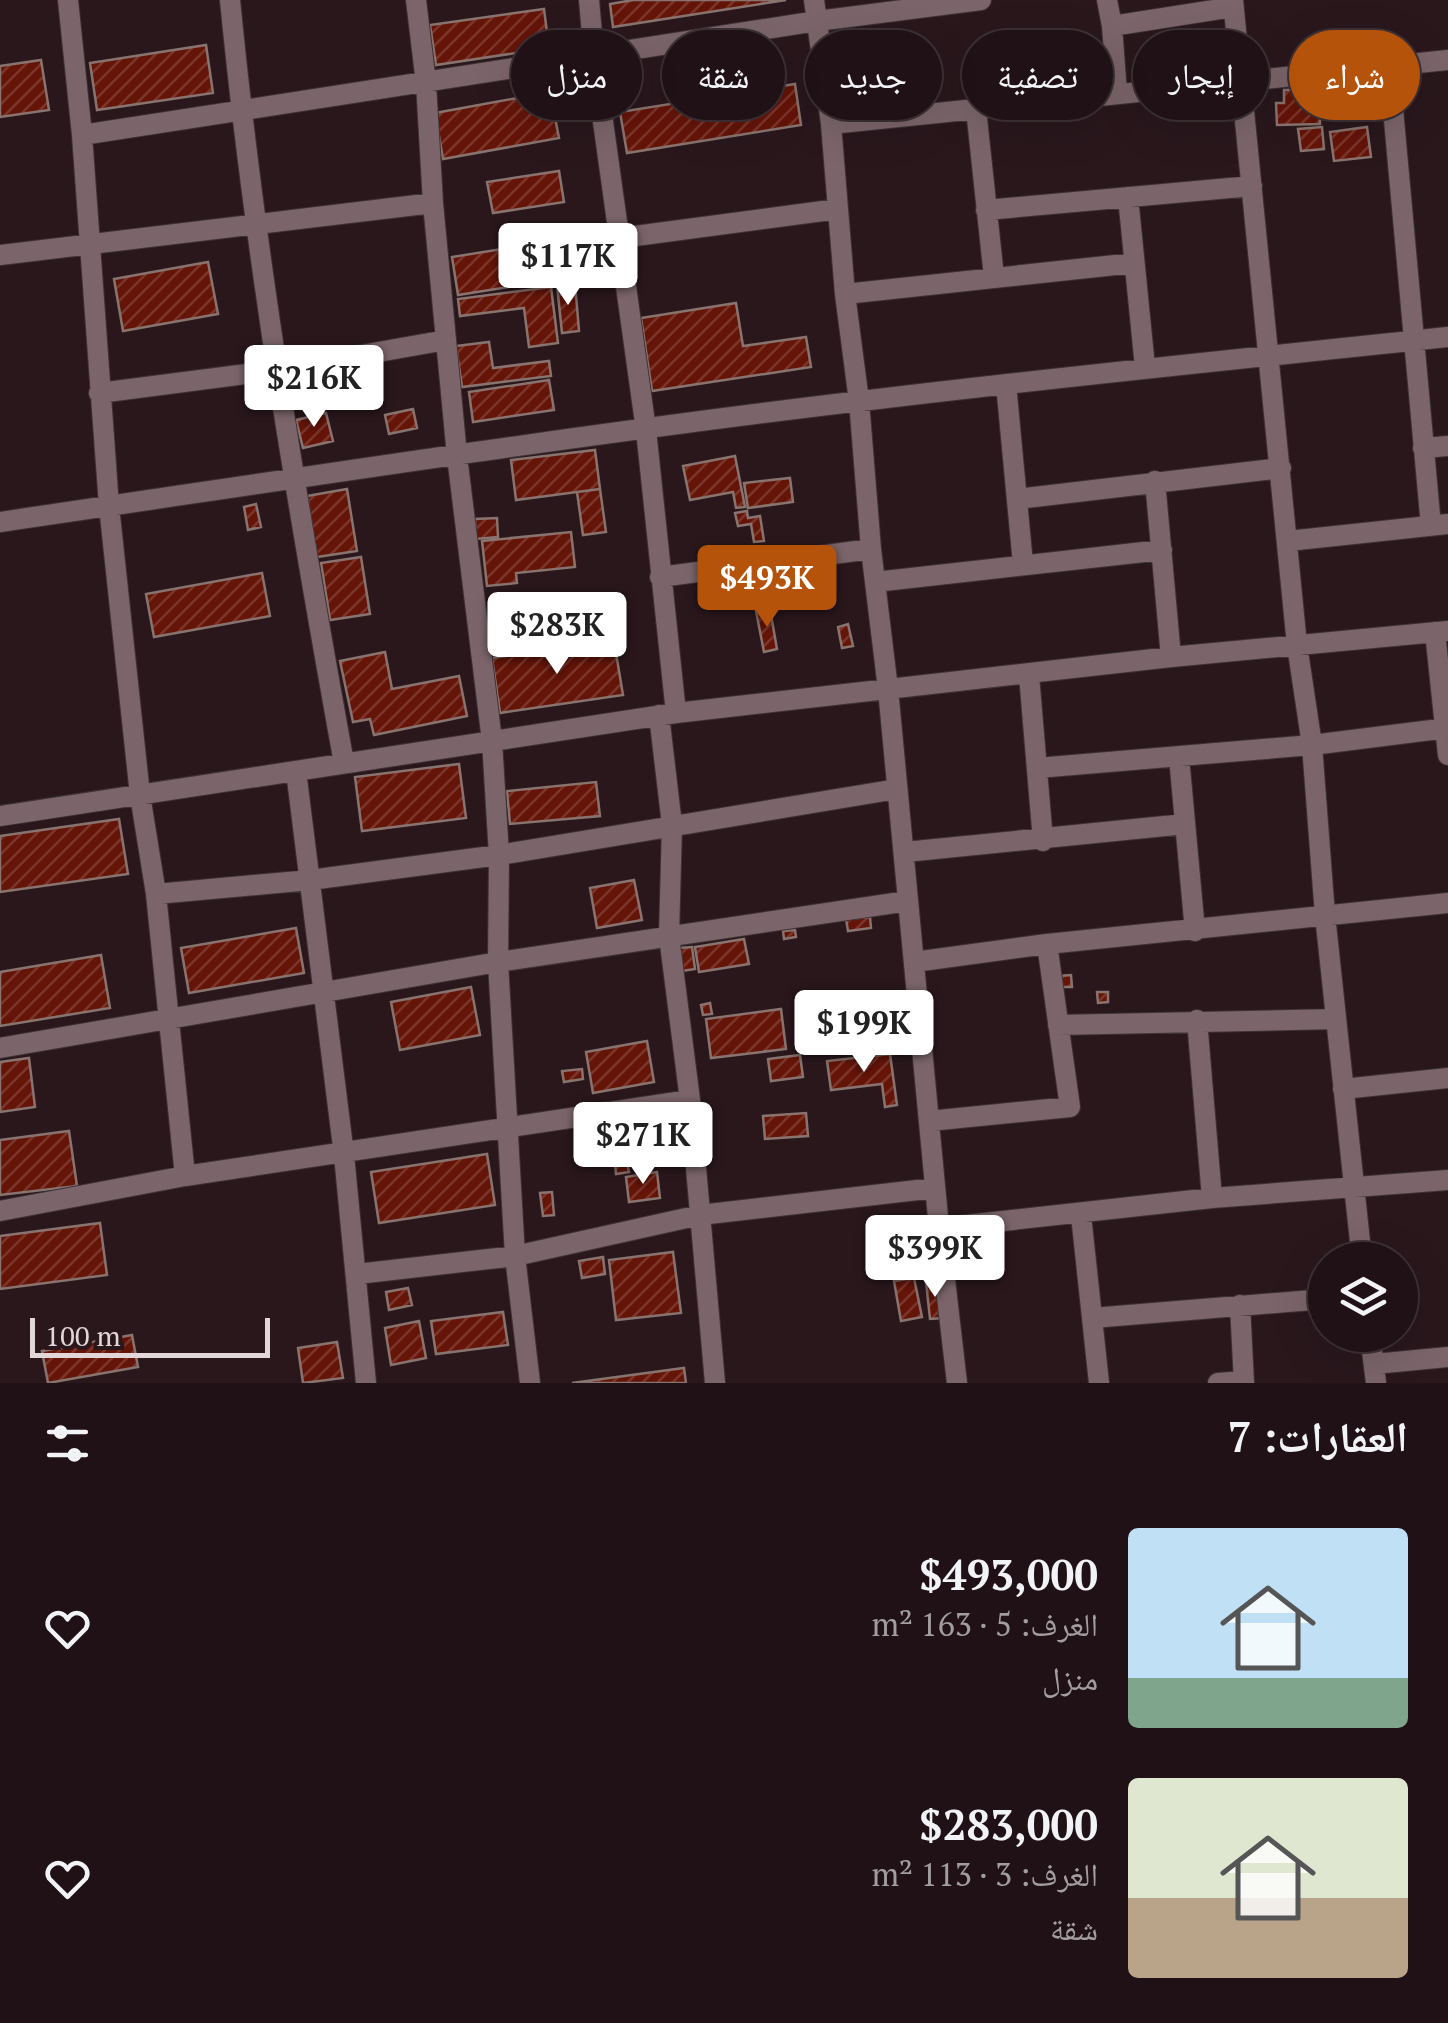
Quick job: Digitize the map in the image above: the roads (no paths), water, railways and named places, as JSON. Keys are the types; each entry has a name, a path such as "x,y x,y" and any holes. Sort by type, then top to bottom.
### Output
{"street":[{"path":"68,0 82,135 109,506 140,795 156,894 184,1176"},
{"path":"230,0 254,223 292,478 344,763"},
{"path":"416,0 457,456 492,741 499,855 498,962 515,1256 530,1383"},
{"path":"589,0 592,30"},
{"path":"642,46 815,10 981,0"},
{"path":"1106,0 1117,93"},
{"path":"1112,26 1233,4 1236,30"},
{"path":"815,10 859,401 957,1383"},
{"path":"1420,62 1448,60"},
{"path":"82,135 511,69"},
{"path":"1113,93 1133,91"},
{"path":"830,124 962,110"},
{"path":"603,120 646,430 660,576 672,825 669,936 690,1100 715,1383"},
{"path":"977,120 994,277"},
{"path":"1245,120 1298,645 1312,744 1360,1242"},
{"path":"1288,542 1440,525 1423,448 1394,120"},
{"path":"986,210 1252,186"},
{"path":"1128,197 1145,367"},
{"path":"0,255 433,203"},
{"path":"620,238 838,210"},
{"path":"844,294 1134,263"},
{"path":"0,522 859,401 1448,337"},
{"path":"99,393 278,370 446,340"},
{"path":"1006,384 1024,564"},
{"path":"1423,448 1448,446"},
{"path":"1017,499 1281,468"},
{"path":"1154,481 1171,657"},
{"path":"660,576 871,549"},
{"path":"875,582 1162,550"},
{"path":"0,816 668,714 1171,657 1441,632 1448,755"},
{"path":"1029,675 1043,841"},
{"path":"1037,768 1446,728"},
{"path":"1178,756 1195,931"},
{"path":"296,771 344,1154 366,1383"},
{"path":"156,894 310,880 499,855 897,789"},
{"path":"905,852 1185,824"},
{"path":"0,1048 498,962 908,901"},
{"path":"914,962 1047,944 1448,902"},
{"path":"928,1121 1070,1107 1047,944"},
{"path":"1058,1025 1336,1019"},
{"path":"1197,1020 1212,1198"},
{"path":"1344,1089 1448,1078"},
{"path":"0,1211 184,1176 690,1100"},
{"path":"939,1228 1212,1198 1448,1180"},
{"path":"356,1274 515,1256 700,1215 935,1188"},
{"path":"1081,1214 1099,1383"},
{"path":"1092,1318 1308,1299"},
{"path":"1218,1383 1244,1382 1240,1305"},
{"path":"1374,1374 1448,1356"}]}
